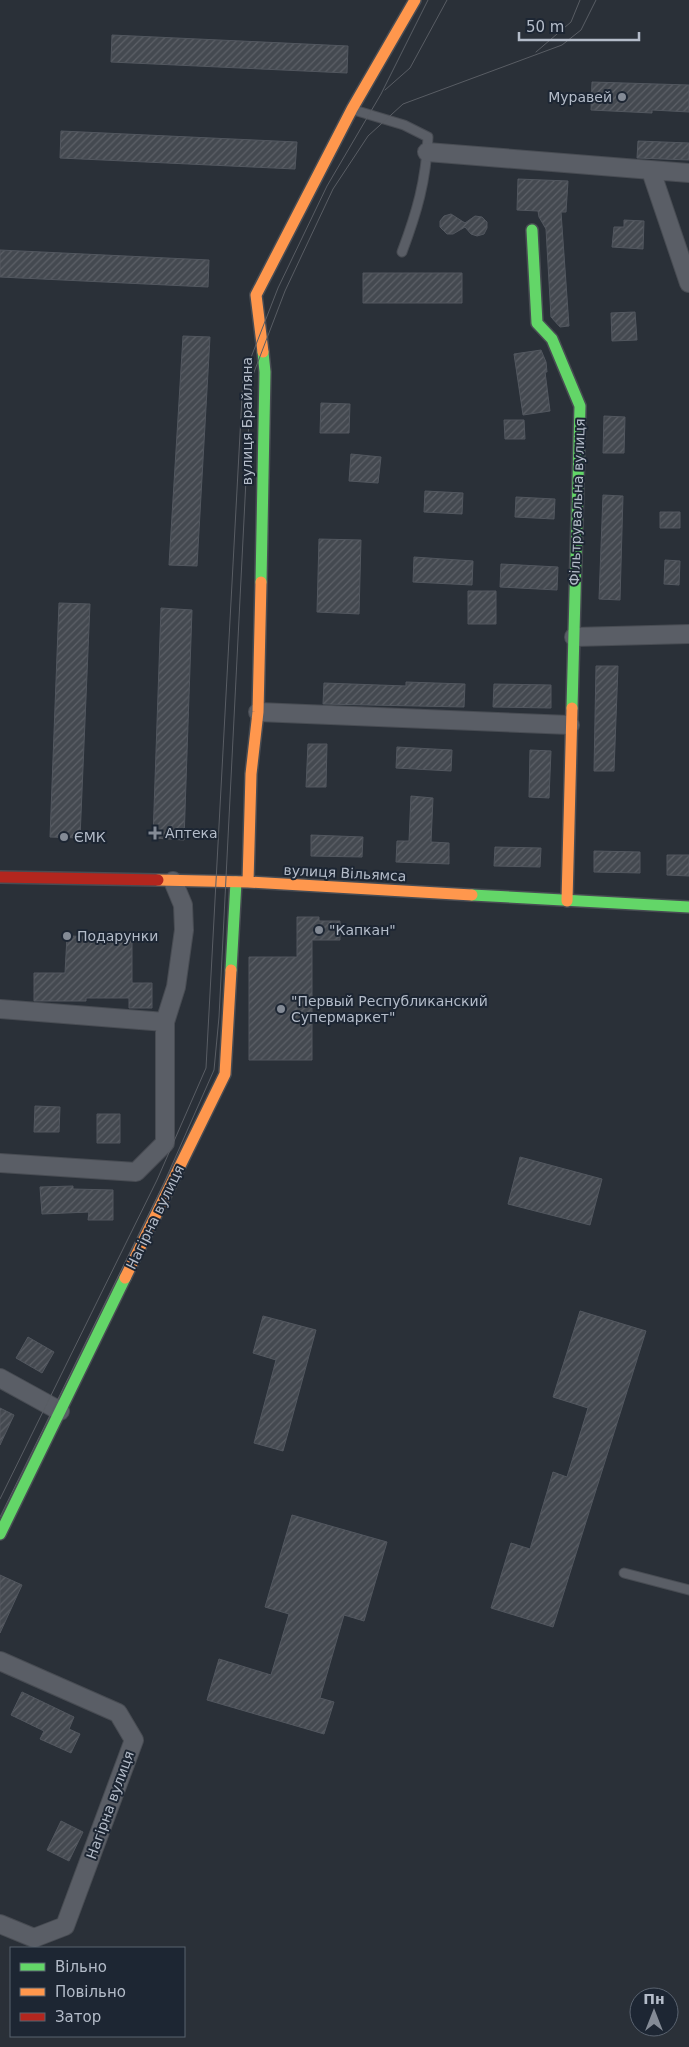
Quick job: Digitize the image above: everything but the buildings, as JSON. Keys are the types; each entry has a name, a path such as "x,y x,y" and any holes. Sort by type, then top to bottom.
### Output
{"street":[{"name":"вулиця Брайляна","path":"242,882 258,712 265,372 256,295 352,109 415,0"},
{"path":"427,152 689,173"},
{"path":"651,171 689,283"},
{"name":"Фільтрувальна вулиця","path":"532,230 537,323 552,339 580,406 570,725 567,901"},
{"path":"574,637 689,634"},
{"path":"258,712 570,725"},
{"name":"вулиця Вільямса","path":"0,877 242,882 689,907"},
{"path":"0,1163 136,1172 165,1143 165,1022 176,987 184,930 183,905 173,881"},
{"name":"Нагірна вулиця","path":"0,1534 225,1074 242,882"},
{"path":"0,1010 165,1022"},
{"path":"0,1378 60,1411"},
{"name":"Нагірна вулиця","path":"0,1661 118,1714 134,1740 65,1926 34,1938 0,1924"}],"lane":[{"path":"352,109 404,126 428,138 427,170 402,252"},
{"path":"624,1573 689,1590"}],"tram line":[{"path":"0,1499 157,1180 206,1068 243,378 278,288 327,186 381,94 428,0"},
{"path":"385,90 410,68 447,0"},
{"path":"536,52 571,22 580,0"},
{"path":"0,1517 164,1183 214,1070 219,1017 251,380 285,291 333,189 368,136 403,104 562,45 581,30 596,0"}],"traffic: fast":[{"path":"532,230 537,323 552,339 580,406 572,708"},
{"path":"261,582 265,372 263,352"},
{"path":"231,970 236,882"},
{"path":"472,895 689,907"},
{"path":"0,1534 125,1278"}],"traffic: slow":[{"path":"263,352 256,295 352,109 415,0"},
{"path":"248,882 251,774 258,712 261,582"},
{"path":"567,901 572,708"},
{"path":"158,880 248,882 472,895"},
{"path":"125,1278 225,1074 231,970"}],"traffic: jam":[{"path":"0,877 158,880"}],"place":[{"name":"Муравей","path":"622,97"},
{"name":"Аптека","path":"155,833"},
{"name":"ЄМК","path":"64,837"},
{"name":"\"Капкан\"","path":"319,930"},
{"name":"Подарунки","path":"67,936"},
{"name":"\"Первый Республиканский Супермаркет\"","path":"281,1009"}]}
